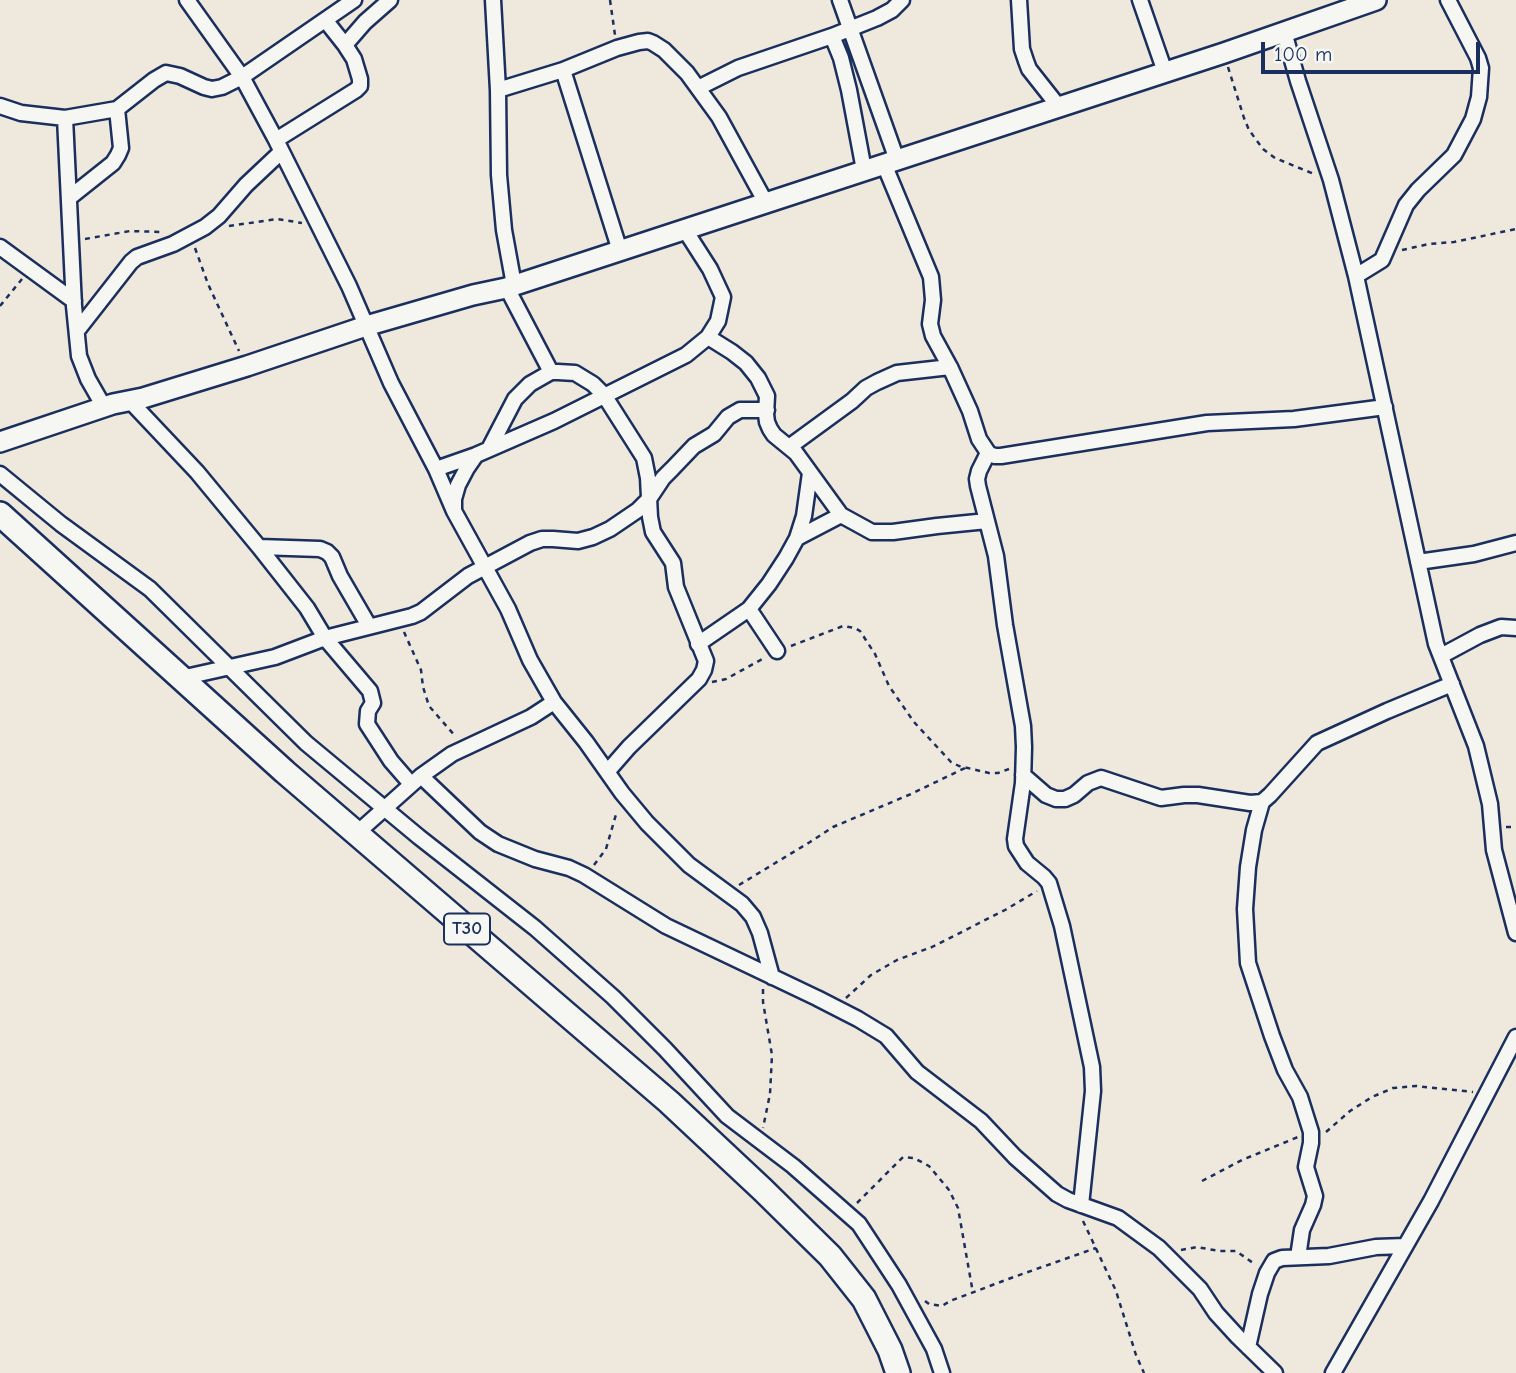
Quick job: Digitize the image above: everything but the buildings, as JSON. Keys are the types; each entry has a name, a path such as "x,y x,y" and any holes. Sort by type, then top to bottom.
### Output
{"main road":[{"name":"T30","path":"0,514 285,772 670,1102 763,1189 830,1256 864,1299 890,1350 898,1373"}],"street":[{"path":"187,0 242,77 279,146 349,286 391,383 436,469 454,511 486,566 530,660 554,702 647,822 689,865 742,904 753,917 760,933 768,975"},
{"path":"0,106 21,113 65,118 117,109 166,73 212,89 222,87 242,77 354,0"},
{"path":"345,45 365,22 390,0"},
{"path":"493,0 499,174 511,287 551,372"},
{"path":"840,0 890,162 931,277 933,300 930,324 933,336 950,366 979,439 988,453 1001,456 1207,424 1294,419 1385,407"},
{"path":"698,88 738,68 877,18 892,10 902,0"},
{"path":"1019,0 1022,49 1026,61 1059,107"},
{"path":"1140,0 1165,72"},
{"path":"0,442 104,407 247,366 366,326 473,295 511,287 1224,53 1376,0"},
{"path":"1356,276 1383,258 1406,205 1454,155 1473,119 1479,97 1481,68 1448,0"},
{"path":"77,331 131,262 205,227 219,216 279,146 360,86 354,59 326,21"},
{"path":"1284,32 1331,180 1356,276 1436,644 1476,746 1490,804 1494,850 1516,933"},
{"path":"832,36 841,58 864,170"},
{"path":"498,90 563,70 639,41 653,43 687,73 719,117 766,203"},
{"path":"563,70 620,251"},
{"path":"69,198 113,163 118,155 121,148 117,109"},
{"path":"65,118 79,356 104,407"},
{"path":"436,469 554,421 686,355 708,337 719,321 723,297 710,269 685,230"},
{"path":"0,247 74,301"},
{"path":"708,337 739,357 758,377 767,396 766,422 770,429 796,453 841,515 872,532 987,521"},
{"path":"789,447 877,382 897,373 950,366"},
{"path":"454,511 458,485 467,468 483,452 515,398 530,384 551,372 575,373 593,384 604,395 644,458 653,531 673,563 676,587 706,661 699,679 629,747 608,772"},
{"path":"130,401 197,472 307,608 325,638 370,691 373,703 368,711 367,724 391,761 498,844 584,875 666,926 836,1008 886,1036 917,1072 981,1121 1015,1157 1057,1194 1118,1218 1166,1254 1200,1289 1216,1313 1275,1373"},
{"path":"181,678 275,657 325,638 421,612 468,576 530,543 542,539 578,541 593,537 638,510 663,478 694,446 714,433 729,417 740,411 767,411"},
{"path":"988,453 977,479 996,556 1023,726 1023,770 1016,846 1027,863 1049,883 1062,926 1092,1067 1093,1090 1077,1204"},
{"path":"698,644 749,609 769,584 797,538 804,516 810,473"},
{"path":"0,474 150,589 306,743 535,928 614,997 727,1116 793,1166 859,1224 899,1285 934,1349 942,1373"},
{"path":"797,538 841,515"},
{"path":"1418,562 1474,554 1516,543"},
{"path":"259,547 320,549 330,554 369,626"},
{"path":"749,609 777,651"},
{"path":"1441,656 1501,627 1516,628"},
{"path":"1297,1257 1315,1196 1306,1167 1311,1137 1300,1097 1285,1070 1248,963 1245,909 1254,830 1262,802 1317,743 1452,684"},
{"path":"357,833 416,780 452,754 531,717 554,702"},
{"path":"1023,770 1046,795 1056,799 1074,795 1088,783 1101,778 1161,798 1184,794 1250,803 1262,802"},
{"path":"1333,1373 1431,1201 1516,1037"},
{"path":"1248,1347 1260,1294 1274,1261 1405,1245"}],"path":[{"path":"610,0 617,48"},
{"path":"1224,53 1244,118 1263,149 1275,158 1331,180"},
{"path":"205,227 238,226 277,219 298,221 320,228"},
{"path":"1383,258 1406,249 1516,229"},
{"path":"71,242 130,231 164,232"},
{"path":"189,236 208,284 247,366"},
{"path":"0,306 31,269"},
{"path":"399,619 421,670 429,706 466,747"},
{"path":"699,679 711,682 726,679 777,651 843,626 855,628 860,631 875,654 890,686 914,722 951,762 989,773 1023,770"},
{"path":"727,892 833,827 966,768"},
{"path":"584,875 598,862 606,849 622,793"},
{"path":"836,1008 871,975 897,960 932,947 1005,910 1049,883"},
{"path":"761,1141 772,1055 763,1002 768,975"},
{"path":"1202,1181 1242,1160 1311,1137 1337,1124 1350,1111 1372,1097 1393,1088 1416,1086 1477,1092 1489,1088"},
{"path":"847,1213 903,1157 914,1158 929,1166 949,1190 958,1208 973,1293"},
{"path":"1077,1204 1116,1291 1144,1373"},
{"path":"1166,1254 1197,1247 1236,1251 1267,1273"},
{"path":"899,1285 929,1304 939,1306 1096,1248"}]}
